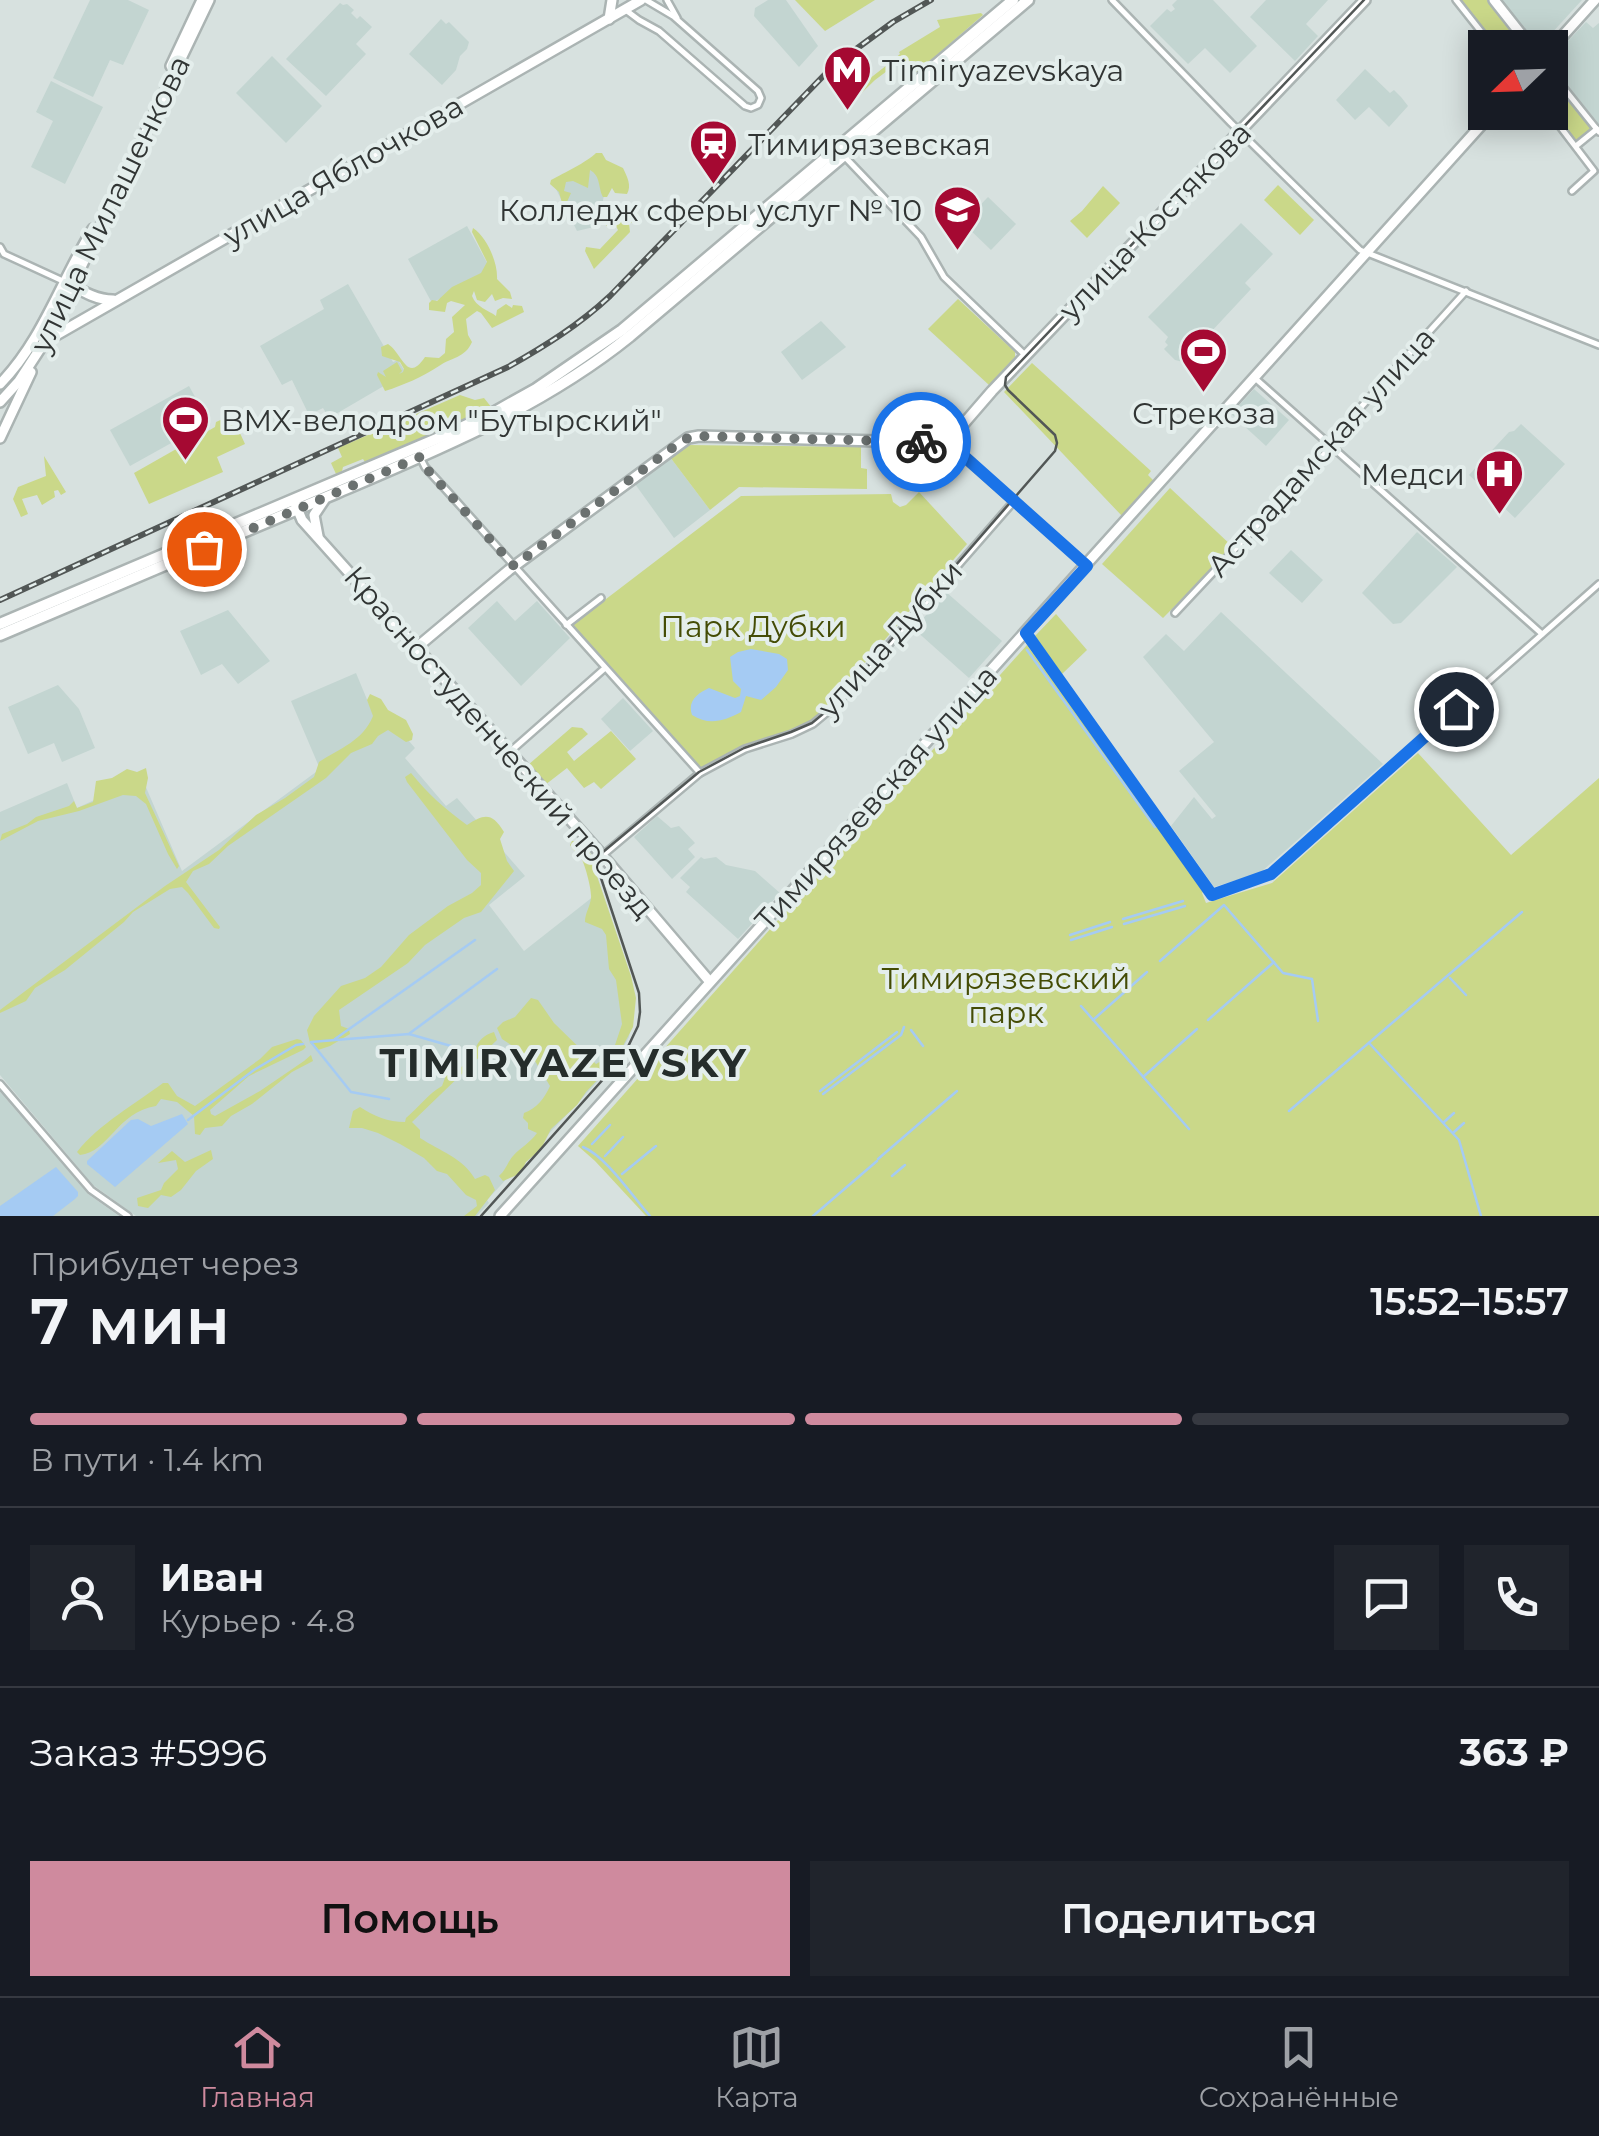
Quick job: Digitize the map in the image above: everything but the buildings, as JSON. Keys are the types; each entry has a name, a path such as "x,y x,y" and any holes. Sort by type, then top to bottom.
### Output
{"main road":[{"path":"0,635 296,505 536,389 590,354 674,287 1013,0"},
{"path":"0,624 296,505 326,497 523,408 597,361 682,293 1028,0"}],"street":[{"name":"улица Милашенкова","path":"0,384 51,330 68,284 205,0"},
{"path":"610,19 614,0 659,31 745,106 758,105 758,91 682,24 644,0"},
{"name":"улица Яблочкова","path":"43,345 51,330 118,299 644,0"},
{"path":"667,0 682,24"},
{"path":"1112,0 1358,248 1599,345"},
{"name":"улица Костякова","path":"948,448 1026,356 1365,0"},
{"path":"1456,0 1480,30"},
{"path":"1494,0 1518,30"},
{"path":"1568,30 1595,0"},
{"path":"1568,93 1598,131 1575,146"},
{"name":"Тимирязевская улица","path":"500,1216 1477,130"},
{"path":"1563,130 1594,170 1572,191"},
{"path":"844,156 921,237 944,277 1026,356"},
{"path":"0,247 4,254 93,296 118,299"},
{"name":"Астрадамская улица","path":"1175,613 1466,291"},
{"path":"93,296 98,304 94,312"},
{"name":"улица Милашенкова","path":"0,402 43,345"},
{"path":"1,435 43,345"},
{"path":"1256,378 1542,634"},
{"path":"0,421 1,435"},
{"path":"416,648 514,566 683,440 694,436 948,448 1015,500 1087,566"},
{"path":"420,457 700,773"},
{"path":"319,538 314,515 326,497"},
{"name":"улица Дубки","path":"602,856 700,773 744,749 812,724 837,704 1015,500"},
{"name":"Красностуденческий проезд","path":"296,505 302,520 710,982"},
{"path":"1026,633 1212,895 1271,874 1599,584"},
{"path":"566,625 601,598"},
{"path":"512,750 605,668"},
{"path":"0,1084 91,1190 128,1216"}],"shaded area":[{"path":"90,0 128,0 149,10 123,65 110,60 93,97 53,78"},
{"path":"768,0 786,0 818,46 799,67 754,16 755,8"},
{"path":"1177,0 1213,0 1257,46 1230,73 1205,48 1188,64 1150,26 1167,9 1175,9 1172,5"},
{"path":"1266,0 1328,0 1306,24 1318,36 1295,61 1250,17"},
{"path":"1501,0 1582,0 1555,30 1525,30"},
{"path":"340,3 347,4 357,19 360,16 372,27 356,44 366,54 326,96 286,59"},
{"path":"441,19 469,42 456,70 442,85 409,54"},
{"path":"1586,22 1593,28 1599,23 1599,124 1568,86 1568,41"},
{"path":"272,56 322,106 286,143 236,93"},
{"path":"1365,69 1408,106 1389,127 1369,107 1355,120 1336,100"},
{"path":"51,81 103,107 65,184 31,167 53,121 36,112"},
{"path":"593,160 606,185 598,226 577,231 553,183"},
{"path":"988,197 1016,224 991,250 963,223"},
{"path":"1241,223 1273,254 1245,283 1251,289 1183,362 1175,360 1164,349 1168,337 1148,317"},
{"path":"467,226 491,270 432,303 408,259"},
{"path":"348,284 393,362 398,360 406,373 329,418 323,408 309,415 292,380 282,385 260,346 324,309 320,300"},
{"path":"821,321 846,347 802,380 781,352"},
{"path":"189,386 209,422 130,466 110,430"},
{"path":"1254,389 1289,420 1266,446 1231,414"},
{"path":"1521,424 1565,464 1515,518 1469,475"},
{"path":"670,457 710,510 674,538 635,484"},
{"path":"1417,532 1457,567 1401,623 1393,624 1362,593"},
{"path":"1291,550 1323,580 1302,603 1269,573"},
{"path":"946,592 1002,641 969,678 914,629"},
{"path":"497,601 515,621 537,601 570,638 521,686 468,628"},
{"path":"228,610 270,661 238,684 222,664 201,675 180,631"},
{"path":"1221,612 1383,764 1260,873 1214,887 1171,826 1194,797 1212,819 1216,816 1179,771 1214,742 1143,657 1166,634 1184,651"},
{"path":"356,673 378,726 389,718 415,748 405,758 446,806 457,798 525,876 489,905 524,951 599,892 633,1017 629,1037 614,1064 487,1200 489,1203 477,1216 136,1216 93,1185 0,1075 0,812 67,783 77,808 142,778 182,871 320,769 291,701"},
{"path":"58,685 79,709 95,748 62,762 54,743 28,754 8,707"},
{"path":"623,698 653,731 630,751 601,719"},
{"path":"657,816 671,828 679,826 695,843 688,849 695,857 672,879 634,837"},
{"path":"701,857 716,857 726,865 755,871 780,893 738,939 686,892 690,887 680,878"},
{"path":"0,1092 88,1194 119,1216 0,1216"}],"green space":[{"path":"795,0 875,0 825,31"},
{"path":"1459,0 1487,0 1511,30 1483,30"},
{"path":"981,13 915,74 903,59 846,108 843,106 899,52 940,27 937,20"},
{"path":"1568,99 1592,129 1576,142 1566,130"},
{"path":"596,153 623,168 629,184 627,194 615,193 612,188 603,197 598,179 590,170 588,188 566,182 564,191 571,193 566,204 562,203 551,180"},
{"path":"1278,185 1314,220 1300,235 1264,200"},
{"path":"1103,186 1120,203 1087,238 1070,221"},
{"path":"632,204 640,218 629,224 630,232 594,269 586,247 600,249 618,230 615,224 606,226 607,220 619,222 619,209"},
{"path":"473,228 491,251 497,279 512,299 495,301 492,294 485,302 477,300 474,291 474,300 496,316 497,310 506,304 512,308 522,306 524,312 492,328 477,311 466,319 472,342 466,351 385,391 378,372 386,377 383,371 397,362 402,371 399,374 403,372 404,369 400,362 382,356 381,347 388,344 405,364 414,368 425,357 439,358 445,353 446,339 454,332 452,317 465,305 451,301 445,312 429,310 429,303 481,273 487,262"},
{"path":"958,299 1015,352 1015,357 989,385 928,329"},
{"path":"1032,363 1151,471 1148,475 1154,481 1122,516 1004,392"},
{"path":"460,395 475,400 484,398 492,408 386,455 343,467 336,474 331,463 342,457 338,448"},
{"name":"BMX-велодром \"Бутырский\"","path":"227,417 245,444 217,457 223,472 149,504 134,473"},
{"path":"687,445 861,447 867,489 739,487 710,510 670,457"},
{"path":"44,456 66,492 61,495 54,491 55,497 42,505 37,495 22,499 28,514 21,517 13,499 18,487 46,476"},
{"path":"1170,488 1233,547 1163,618 1102,564"},
{"name":"Парк Дубки","path":"919,492 967,544 810,722 731,752 701,769 572,625 741,496 891,494 900,507"},
{"path":"1056,614 1087,650 1062,674 1035,636"},
{"name":"Тимирязевский парк","path":"1027,645 1204,891 1206,903 1272,883 1418,753 1511,855 1599,778 1599,1216 646,1216 578,1146"},
{"path":"370,694 406,720 412,740 406,742 388,730 372,744 351,753 326,778 228,846 209,864 193,871 186,882 219,929 214,928 182,887 170,889 133,912 65,970 35,988 26,1001 0,1013 165,886 219,850 256,815 314,777 319,762 350,743 369,725 373,716 367,700"},
{"path":"572,727 582,728 588,734 567,752 574,761 611,731 636,759 601,789 594,782 584,788 567,768 545,785 528,765"},
{"path":"146,768 145,793 179,866 177,869 146,804 136,796 123,795 38,821 0,841 2,834 74,801 77,808 93,802 96,781 127,769 137,772"},
{"path":"411,773 467,825 483,817 496,821 504,832 500,839 514,871 481,912 464,918 425,945 408,963 339,1010 341,1026 349,1029 350,1034 318,1050 310,1043 307,1030 314,1016 341,986 365,978 381,967 409,935 481,885 481,873 407,782 405,777"},
{"path":"572,841 581,841 595,860 631,976 636,998 633,1027 615,1061 551,1129 541,1149 517,1175 503,1181 499,1176 511,1159 537,1133 528,1129 524,1113 540,1103 550,1086 535,1061 502,1039 497,1028 515,1017 531,998 538,1000 554,1023 596,1064 614,1048 622,1024 616,980 609,969 606,935 585,922 590,889 583,861 570,845"},
{"path":"494,1032 497,1040 412,1122 420,1130 420,1138 458,1160 475,1179 489,1177 495,1190 475,1216 464,1216 477,1206 476,1200 447,1174 378,1133 349,1128 353,1111 360,1107 381,1118 405,1122 442,1086 446,1075 465,1065 468,1054"},
{"path":"297,1039 306,1047 303,1050 249,1076 210,1110 211,1114 215,1116 260,1091 311,1055 313,1061 292,1072 222,1126 195,1134 194,1116 177,1102 161,1099 156,1106 122,1123 99,1147 80,1155 77,1152 106,1123 163,1083 195,1106 272,1047"},
{"path":"211,1150 213,1159 196,1171 181,1190 171,1197 161,1195 148,1208 138,1206 137,1198 161,1190 178,1169 176,1160 158,1163 172,1151 185,1162"}],"water":[{"path":"751,649 787,659 788,670 776,687 761,700 746,696 741,712 729,718 710,721 692,715 692,702 709,688 735,698 740,696 741,689 733,681 730,657"},
{"path":"182,1114 188,1124 115,1187 87,1164 131,1120 151,1126"},
{"path":"56,1167 78,1192 75,1199 53,1216 0,1216 0,1206"}],"waterway":[{"path":"1027,650 1155,827"},
{"path":"1123,919 1183,901"},
{"path":"1160,961 1224,905 1283,973 1312,979 1318,1021"},
{"path":"1124,924 1185,906"},
{"path":"1289,1111 1522,912"},
{"path":"1070,935 1110,922"},
{"path":"1071,940 1112,927"},
{"path":"335,1039 475,940"},
{"path":"1208,1020 1274,962"},
{"path":"410,1033 497,969"},
{"path":"1093,1020 1147,972"},
{"path":"1450,978 1466,995"},
{"path":"1081,1006 1189,1129"},
{"path":"823,1094 901,1035 904,1027"},
{"path":"1143,1077 1197,1029"},
{"path":"911,1030 923,1046"},
{"path":"820,1091 897,1032"},
{"path":"389,1099 351,1092 311,1042 409,1034 451,1046"},
{"path":"188,1120 254,1070 303,1044"},
{"path":"1370,1044 1459,1140 1481,1216"},
{"path":"878,1159 957,1091"},
{"path":"1444,1122 1454,1113"},
{"path":"1454,1132 1464,1123"},
{"path":"592,1144 610,1125"},
{"path":"605,1156 623,1137"},
{"path":"622,1174 656,1146"},
{"path":"583,1147 610,1168 650,1216"},
{"path":"813,1216 877,1161"},
{"path":"892,1176 905,1165"}],"tram line":[{"path":"481,1216 623,1057 638,1026 639,993 599,872 603,852 699,772 744,748 812,723 836,703 1055,451 1055,435 1008,390 1006,377 1364,0"}],"railway":[{"path":"0,600 508,367 548,343 610,296 833,66 931,0"}],"way so far":[{"path":"204,549 420,457 514,566 683,440 694,436 921,442"}],"place":[{"name":"Timiryazevskaya","path":"847,112"},
{"name":"Тимирязевская","path":"713,186"},
{"name":"Колледж сферы услуг № 10","path":"957,252"},
{"name":"Стрекоза","path":"1204,394"},
{"name":"BMX-велодром \"Бутырский\"","path":"186,462"},
{"name":"Медси","path":"1500,516"}],"district":[{"name":"TIMIRYAZEVSKY","path":"564,1062"}],"route":[{"path":"921,442 947,443 956,449 1087,566 1026,633 1212,895 1271,874 1456,709"}]}
